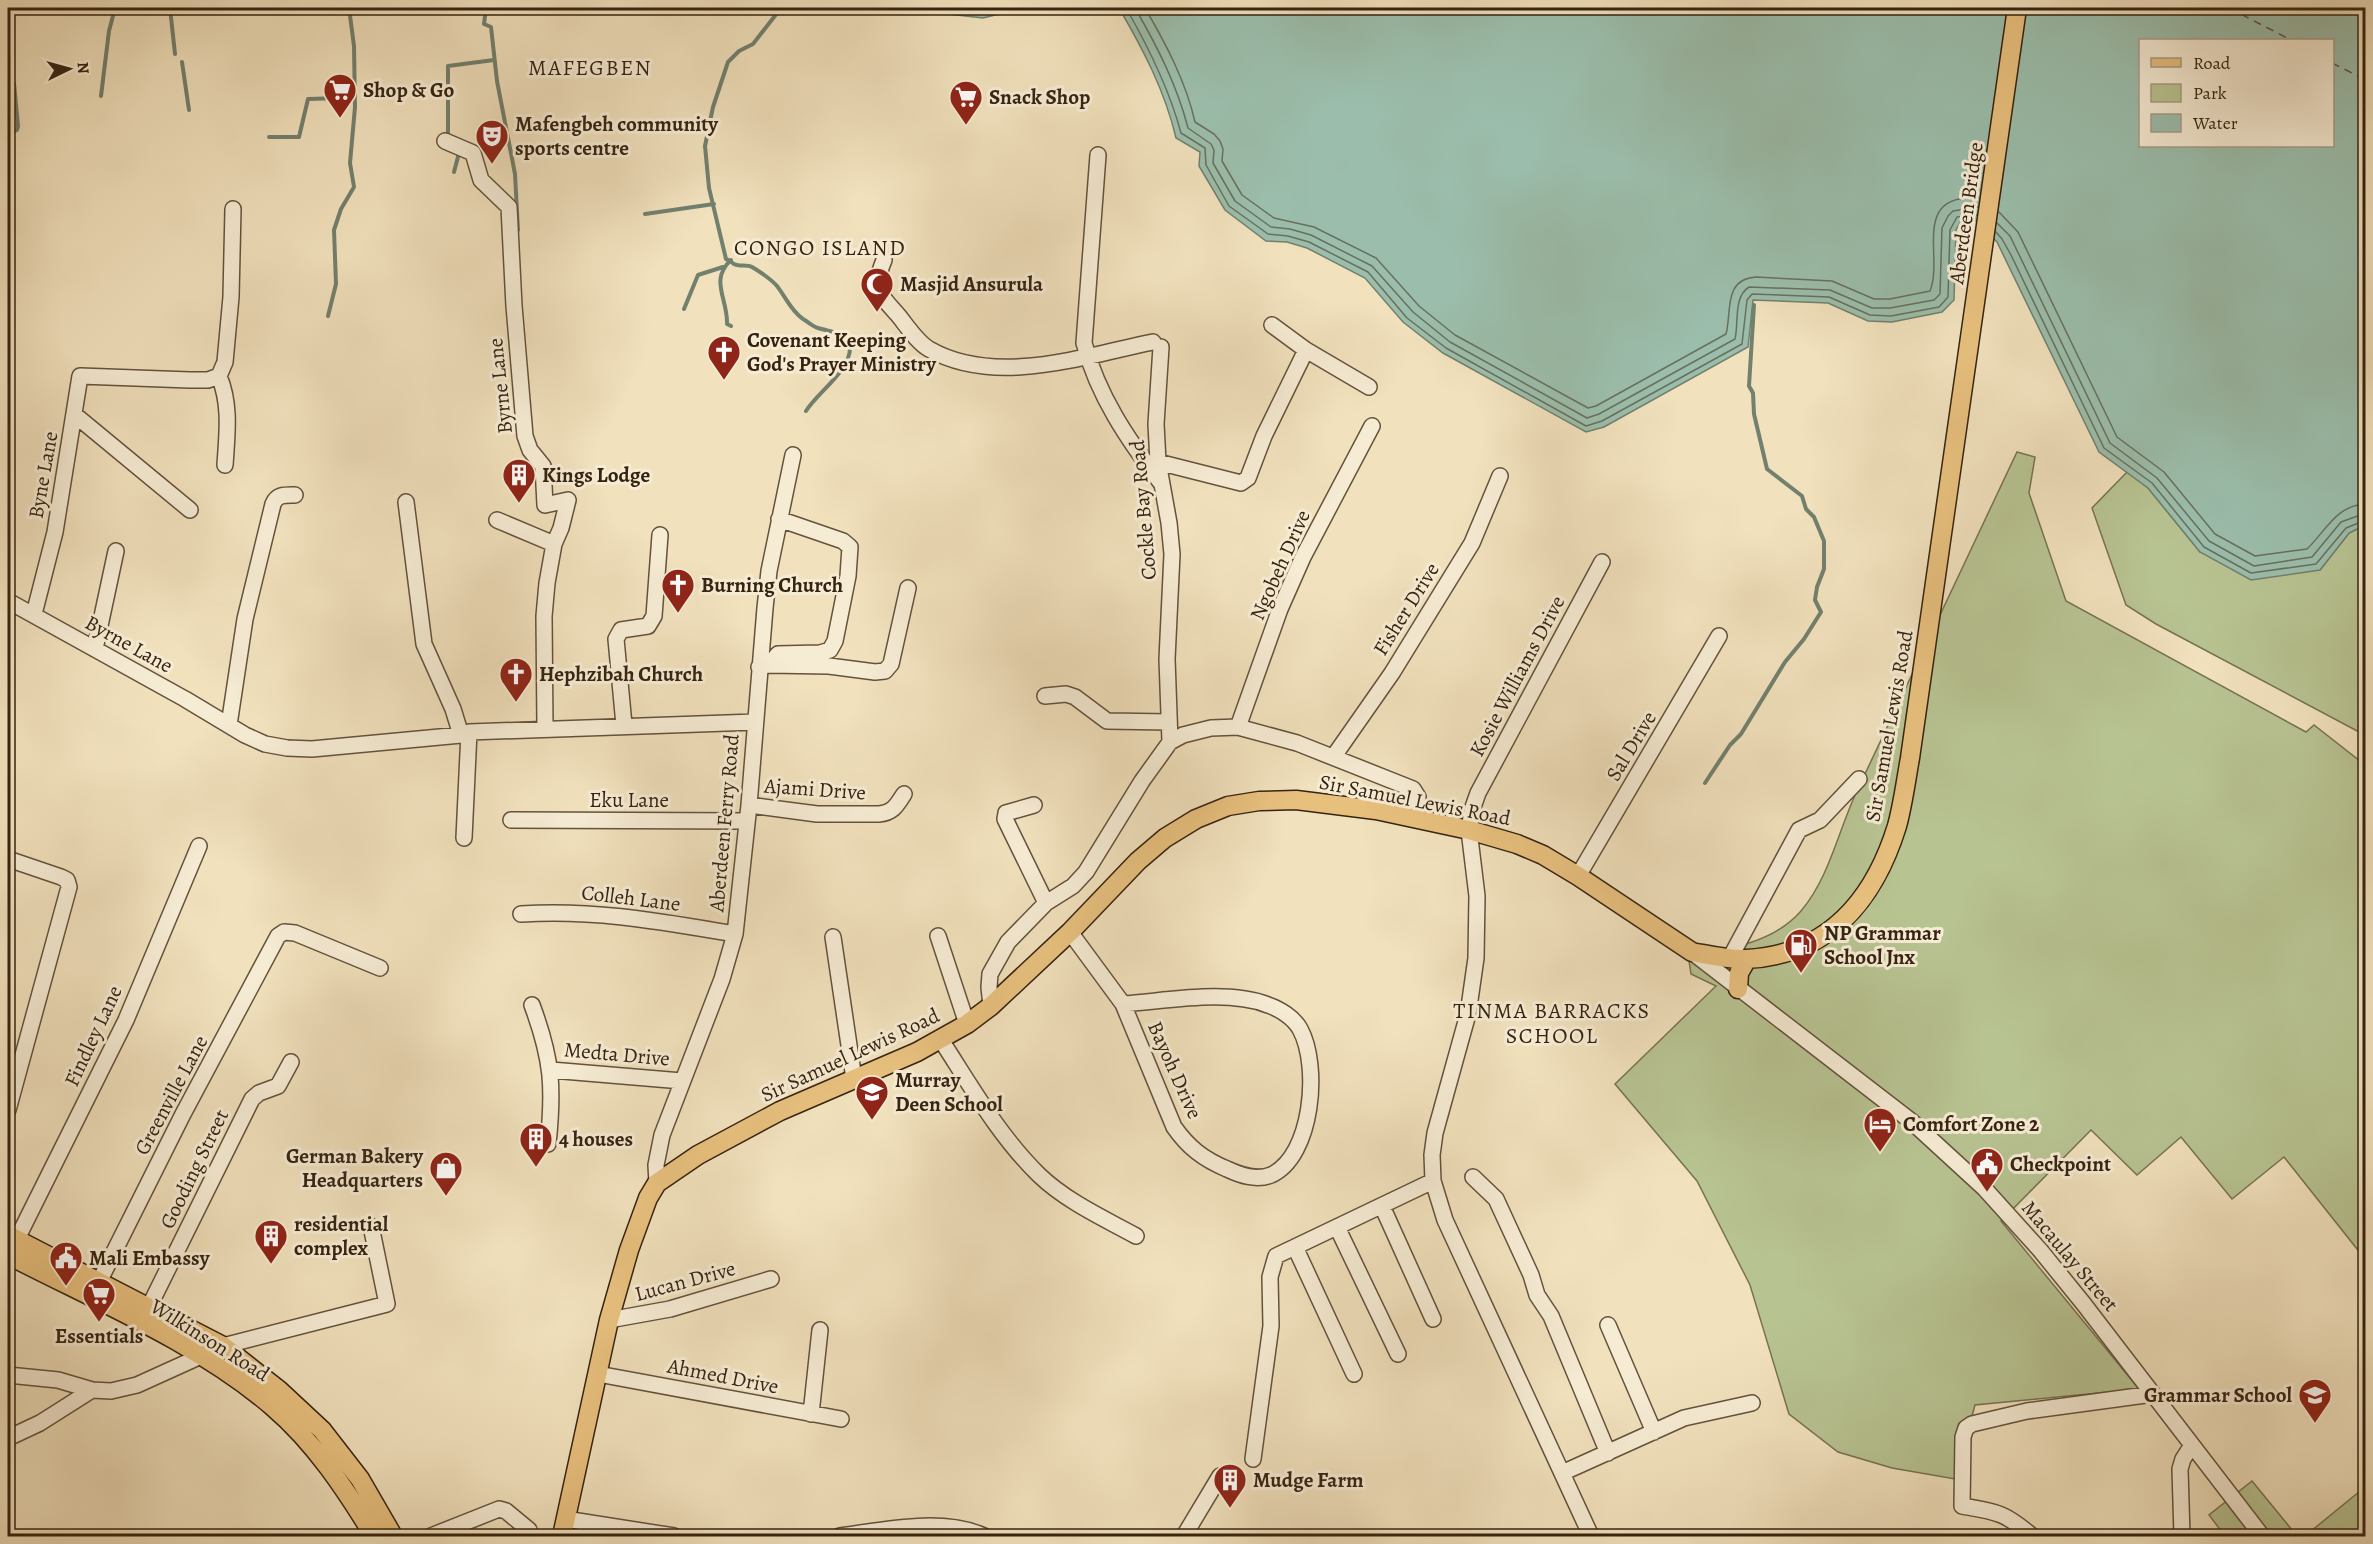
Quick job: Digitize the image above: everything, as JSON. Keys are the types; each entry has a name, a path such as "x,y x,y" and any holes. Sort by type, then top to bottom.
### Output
{"main road":[{"name":"Aberdeen Bridge","path":"1959,424 2017,8"},
{"name":"Sir Samuel Lewis Road","path":"564,1528 609,1320 632,1241 648,1198 657,1183 698,1155 780,1111 941,1040 967,1024 991,1006 1070,932 1138,861 1165,838 1196,819 1228,806 1259,801 1296,800 1333,803 1469,830 1517,843 1543,855 1692,952 1738,958 1770,955 1809,944 1831,932 1852,912 1870,889 1884,861 1897,825 1910,758 1959,424"},
{"path":"1738,958 1738,989"},
{"name":"Wilkinson Road","path":"10,1249 99,1282 223,1346 279,1390 322,1430 360,1479 393,1536"},
{"name":"Wilkinson Road","path":"10,1249 201,1356 274,1407 312,1447 345,1488 374,1536"}],"street":[{"name":"Byrne Lane","path":"445,141 473,153 481,180 509,207 514,306 525,436 530,450 543,466 545,505 568,500 561,528 554,544 544,616 545,729"},
{"path":"1098,155 1084,343 1088,358 1114,417 1131,444 1161,483"},
{"path":"225,465 228,412 225,390 219,376 225,362 231,297 233,209"},
{"path":"884,260 878,275 878,293 927,348 965,363 988,366 1028,365 1088,358"},
{"path":"1272,325 1306,350 1369,387"},
{"name":"Cockle Bay Road","path":"1088,358 1157,345 1158,462 1172,554 1167,659 1170,742"},
{"path":"1158,462 1241,483 1248,478 1268,428 1306,350"},
{"name":"Byne Lane","path":"34,614 55,532 80,376 208,380 219,376"},
{"path":"75,415 190,510"},
{"name":"Ngobeh Drive","path":"1238,727 1280,609 1302,557 1372,426"},
{"name":"Aberdeen Ferry Road","path":"657,1183 658,1149 722,979 735,934 749,805 755,722 764,666 769,571 792,455"},
{"name":"Fisher Drive","path":"1334,756 1392,673 1472,543 1500,476"},
{"path":"229,725 245,619 273,504 275,498 295,495"},
{"path":"406,502 424,644 464,734 464,838"},
{"path":"764,666 778,654 820,653 830,650 834,641 850,557 850,547 843,541 779,519"},
{"path":"497,520 554,544"},
{"path":"624,725 616,639 621,630 648,626 654,616 660,535"},
{"path":"94,649 116,550"},
{"name":"Kosie Williams Drive","path":"1469,830 1472,810 1478,793 1602,562"},
{"path":"764,666 829,666 875,672 885,671 891,664 908,588"},
{"name":"Byrne Lane","path":"8,601 265,744 287,748 312,749 464,734 545,729 755,722"},
{"name":"Sal Drive","path":"1578,876 1719,636"},
{"path":"1045,696 1066,694 1107,721 1169,722"},
{"path":"991,1006 990,974 1008,942 1046,903 1073,886 1086,872 1142,781 1170,742 1183,735 1238,727 1297,742 1413,789 1418,797 1416,819"},
{"path":"1738,958 1799,831 1820,820 1859,778"},
{"name":"Ajami Drive","path":"749,805 817,814 879,814 888,813 894,809 904,794"},
{"path":"1034,805 1006,813 1005,819 1046,903"},
{"name":"Eku Lane","path":"511,820 747,821"},
{"path":"1469,830 1477,896 1476,958 1468,1014 1436,1133 1432,1155 1433,1181 1444,1220 1591,1536"},
{"name":"Findley Lane","path":"10,1249 126,1020 199,846"},
{"path":"8,859 61,877 67,880 69,886 8,1110"},
{"name":"Colleh Lane","path":"521,914 559,911 593,913 735,934"},
{"name":"Greenville Lane","path":"99,1282 183,1114 278,936 284,932 296,933 380,968"},
{"name":"Bayoh Drive","path":"1070,932 1123,1004 1174,1127 1187,1145 1221,1167 1240,1174 1263,1177 1281,1168 1291,1157 1300,1139 1309,1106 1311,1071 1308,1048 1300,1028 1288,1016 1270,1005 1250,999 1123,1004"},
{"path":"938,936 967,1024"},
{"path":"833,937 854,1078"},
{"name":"Macaulay Street","path":"1692,952 1911,1121 1984,1188 2040,1250 2262,1536"},
{"path":"532,1005 541,1029 551,1070"},
{"path":"941,1040 992,1118 1039,1176 1068,1198 1136,1236"},
{"name":"Gooding Street","path":"148,1309 252,1099 258,1093 278,1086 291,1062"},
{"name":"Medta Drive","path":"548,1144 552,1105 551,1070 682,1081"},
{"path":"1473,1177 1496,1199 1531,1275 1537,1295 1551,1316 1608,1453"},
{"path":"1253,1459 1271,1326 1270,1277 1276,1256 1433,1181"},
{"path":"1382,1206 1433,1318"},
{"path":"223,1346 387,1304 371,1226"},
{"path":"1337,1227 1398,1354"},
{"path":"1295,1247 1354,1374"},
{"name":"Lucan Drive","path":"609,1320 670,1309 771,1279"},
{"path":"1608,1324 1654,1432"},
{"path":"811,1414 820,1330"},
{"path":"8,1375 58,1380 92,1390 125,1390 201,1356"},
{"name":"Ahmed Drive","path":"598,1374 841,1419"},
{"path":"8,1437 40,1423 92,1390"},
{"path":"2032,1536 2013,1520 2000,1513 1962,1506 1963,1437 1966,1428 1972,1424 2027,1411 2153,1394"},
{"path":"1562,1473 1684,1418 1752,1402"},
{"path":"2182,1536 2180,1469 2192,1445"},
{"path":"1184,1536 1220,1476"},
{"path":"431,1536 499,1509 506,1511 529,1530"},
{"path":"840,1536 891,1528 924,1527 975,1535"},
{"path":"564,1528 674,1536"}],"green space":[{"path":"2017,452 2035,457 2029,493 2066,601 2306,732 2314,725 2365,765 2365,1259 2284,1157 2232,1199 2181,1137 2137,1175 2091,1130 2001,1221 2139,1389 1975,1405 1955,1479 1892,1468 1838,1452 1789,1414 1750,1285 1697,1181 1615,1084 1716,986 1691,974 1689,961 1694,954 1723,950 1765,937 1790,922 1811,898 1826,869 1856,793"},
{"path":"2127,472 2148,488 2200,552 2320,570 2349,533 2365,525 2366,728 2361,733 2156,624 2126,605 2092,508"},
{"path":"2252,1481 2297,1536 2225,1536 2209,1515"},
{"path":"2365,1487 2365,1536 2305,1536"}],"water":[{"path":"895,8 1024,8 983,18"},
{"path":"1119,8 2365,8 2365,525 2349,533 2320,570 2251,580 2200,552 2148,488 2099,452 1997,242 1975,220 1960,223 1956,230 1954,300 1942,312 1892,322 1868,321 1828,303 1753,300 1748,347 1604,427 1586,432 1443,353 1403,322 1365,278 1307,248 1287,242 1266,241 1225,210 1199,166 1200,152 1176,138 1159,87 1145,55"}],"waterway":[{"path":"101,96 109,31 115,8"},
{"path":"170,8 175,54"},
{"path":"328,316 336,284 334,230 341,209 354,187 350,163 355,107 354,46 349,8"},
{"path":"486,8 484,24 491,27 497,81 515,174 518,230"},
{"path":"781,8 753,44 739,51 728,62 713,107 705,146 709,188 726,259 736,265 750,266 762,273 777,286 799,316 816,327 843,335 849,342 849,357 845,365 806,411"},
{"path":"8,59 8,74 14,83 18,126 17,130 8,134"},
{"path":"448,137 448,66 494,60"},
{"path":"182,62 189,110"},
{"path":"269,137 299,137 308,99 355,95"},
{"path":"454,172 459,153"},
{"path":"8,157 12,159"},
{"path":"645,214 714,204"},
{"path":"731,260 725,267 720,282 727,324 731,326"},
{"path":"684,309 698,275 723,267"},
{"path":"1705,783 1730,745 1741,734 1785,662 1804,639 1821,612 1815,600 1824,569 1824,541 1814,517 1806,509 1802,496 1767,469 1754,414 1753,393 1749,386 1754,305"}],"ferry route":[{"path":"2229,8 2289,39"},
{"path":"2334,64 2366,80"}],"place":[{"name":"Shop & Go","path":"340,119"},
{"name":"Snack Shop","path":"966,126"},
{"name":"Mafengbeh community sports centre","path":"492,165"},
{"name":"Masjid Ansurula","path":"877,313"},
{"name":"Covenant Keeping God's Prayer Ministry","path":"724,381"},
{"name":"Kings Lodge","path":"519,504"},
{"name":"Burning Church","path":"678,614"},
{"name":"Hephzibah Church","path":"516,703"},
{"name":"NP Grammar School Jnx","path":"1801,974"},
{"name":"Murray Deen School","path":"872,1121"},
{"name":"Comfort Zone 2","path":"1880,1153"},
{"name":"4 houses","path":"536,1168"},
{"name":"Checkpoint","path":"1987,1193"},
{"name":"German Bakery Headquarters","path":"446,1197"},
{"name":"residential complex","path":"271,1265"},
{"name":"Mali Embassy","path":"66,1287"},
{"name":"Essentials","path":"99,1323"},
{"name":"Grammar School","path":"2315,1424"},
{"name":"Mudge Farm","path":"1230,1509"}],"district":[{"name":"MAFEGBEN","path":"590,67"},
{"name":"CONGO ISLAND","path":"820,247"},
{"name":"TINMA BARRACKS SCHOOL","path":"1552,1022"}]}
